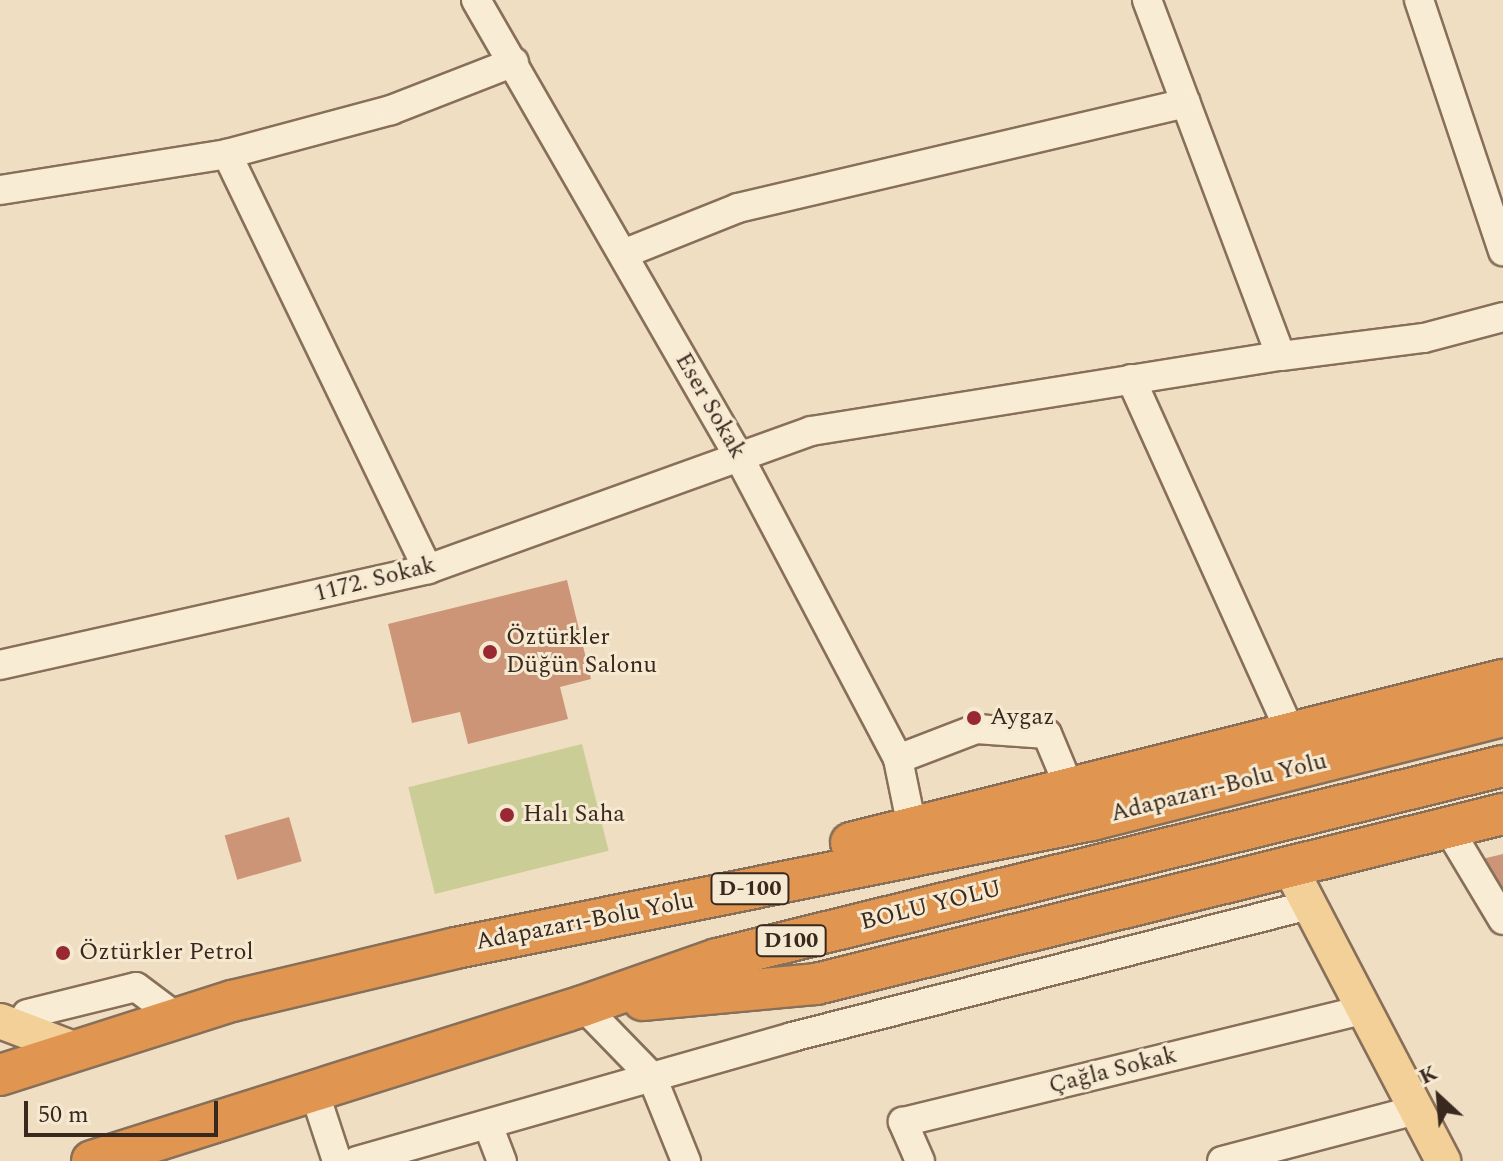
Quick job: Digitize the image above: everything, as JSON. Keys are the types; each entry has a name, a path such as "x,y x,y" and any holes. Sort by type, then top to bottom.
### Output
{"highway":[{"path":"456,948 912,827 1503,680"},
{"name":"Adapazarı-Bolu Yolu","path":"0,1075 176,1017 456,948 1092,820 1503,716"},
{"name":"BOLU YOLU","path":"92,1161 150,1153 314,1091 583,1006 717,959 1503,766"},
{"path":"583,1006 816,984 1503,814"}],"main road":[{"path":"1289,866 1443,1161"},
{"path":"14,1018 79,1051"}],"street":[{"name":"Eser Sokak","path":"476,0 739,457 898,759 912,827"},
{"path":"1147,0 1281,356"},
{"path":"1419,0 1503,251"},
{"path":"0,190 227,154 391,110 514,62"},
{"path":"623,254 738,208 1186,103"},
{"path":"227,154 428,569"},
{"name":"1172. Sokak","path":"0,665 428,569 811,431 1131,379 1501,325"},
{"path":"1131,379 1291,733"},
{"path":"898,759 976,729 1047,734 1070,789"},
{"path":"1448,828 1503,920"},
{"path":"357,1161 792,1037 1309,905"},
{"path":"14,1018 136,987 176,1017"},
{"path":"583,1006 652,1077 686,1161"},
{"name":"Çağla Sokak","path":"920,1161 903,1122 1364,1010"},
{"path":"314,1091 337,1161"},
{"path":"1222,1161 1416,1110"},
{"path":"488,1125 502,1161"}],"green space":[{"name":"Halı Saha","path":"582,744 609,851 435,894 408,787"}],"building":[{"name":"Öztürkler Düğün Salonu","path":"567,580 591,679 560,687 568,719 468,744 460,712 412,723 388,624"},
{"path":"289,817 302,861 237,880 225,835"},
{"path":"1503,854 1503,895 1482,859"}],"place":[{"name":"Öztürkler Düğün Salonu","path":"490,652"},
{"name":"Aygaz","path":"974,718"},
{"name":"Halı Saha","path":"507,815"},
{"name":"Öztürkler Petrol","path":"63,953"}]}
